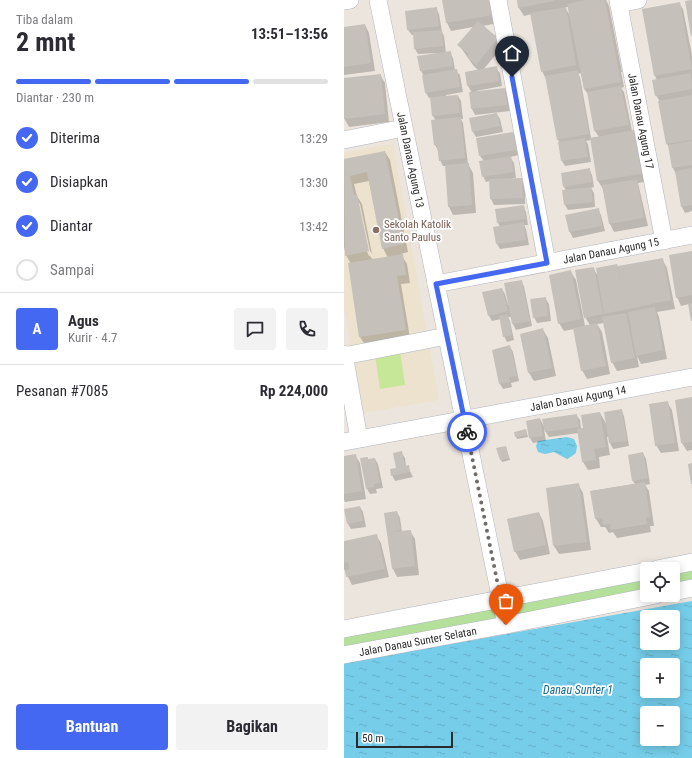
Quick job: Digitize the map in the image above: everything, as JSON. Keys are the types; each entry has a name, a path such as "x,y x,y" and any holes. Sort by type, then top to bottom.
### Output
{"street":[{"path":"344,1 350,0"},
{"name":"Jalan Danau Agung 13","path":"378,0 506,625"},
{"path":"498,0 547,263"},
{"path":"619,2 638,0"},
{"name":"Jalan Danau Agung 17","path":"619,2 664,241"},
{"path":"344,140 404,128"},
{"name":"Jalan Danau Agung 15","path":"436,284 692,235"},
{"path":"352,440 344,355 447,336"},
{"name":"Jalan Danau Agung 14","path":"352,440 692,376"},
{"path":"680,564 692,562"},
{"path":"344,629 640,572"},
{"path":"680,591 692,588"},
{"name":"Jalan Danau Sunter Selatan","path":"344,655 640,598"}],"shaded area":[{"name":"Sekolah Katolik Santo Paulus","path":"393,144 439,400 363,413 344,307 344,152"}],"green space":[{"path":"398,337 405,385 380,389 373,341"},
{"path":"692,562 692,588 680,591 680,566"},
{"path":"640,572 640,596 344,655 344,629"}],"water":[{"path":"567,437 574,439 577,446 576,453 567,459 554,452 545,454 538,452 536,446 538,441"},
{"name":"Danau Sunter 1","path":"692,601 692,758 344,758 344,663 640,610 640,650 680,650 680,610 641,610"}],"building":[{"path":"442,0 496,0 499,14 446,23"},
{"path":"517,0 554,0 554,1 518,8"},
{"path":"586,0 605,0 621,82 584,89 567,4"},
{"path":"692,0 692,35 691,36 685,1"},
{"path":"680,2 692,69 654,76 642,9"},
{"path":"437,7 439,26 407,30 405,11"},
{"path":"566,7 576,65 541,72 530,13"},
{"path":"478,21 498,38 476,65 467,57 469,54 457,45"},
{"path":"365,24 371,63 344,67 344,27"},
{"path":"442,30 443,46 414,49 413,32"},
{"path":"451,51 453,66 420,71 417,56"},
{"path":"497,66 499,81 467,86 465,72"},
{"path":"457,69 460,87 425,93 422,75"},
{"path":"578,70 589,134 557,140 545,76"},
{"path":"691,73 692,89 655,96 652,80"},
{"path":"381,74 385,114 344,119 344,78"},
{"path":"621,86 629,125 594,131 587,92"},
{"path":"505,88 507,105 471,109 469,92"},
{"path":"458,95 460,113 432,116 430,97"},
{"path":"692,95 692,140 666,144 658,101"},
{"path":"497,113 500,126 472,132 469,118"},
{"path":"461,117 465,158 439,161 437,145 434,145 431,120"},
{"path":"639,129 646,173 597,181 590,138"},
{"path":"513,132 517,150 479,156 476,138"},
{"path":"585,138 588,157 561,161 558,142"},
{"path":"692,141 692,165 672,168 668,145"},
{"path":"385,151 404,244 382,249 367,172 350,176 354,195 357,194 369,251 345,256 344,159"},
{"path":"511,156 514,172 482,177 479,161"},
{"path":"469,163 472,205 448,207 445,165"},
{"path":"590,168 592,182 563,187 561,173"},
{"path":"692,168 692,205 681,207 675,171"},
{"path":"522,178 523,198 490,199 489,179"},
{"path":"637,179 644,218 609,224 602,185"},
{"path":"591,187 593,202 564,205 562,190"},
{"path":"524,205 526,219 497,223 495,209"},
{"path":"599,208 602,226 569,232 565,215"},
{"path":"524,222 526,240 496,244 493,227"},
{"path":"692,251 692,295 676,298 669,255"},
{"path":"403,254 406,275 397,276 406,330 359,337 348,263"},
{"path":"663,258 671,300 604,314 596,268 617,264 620,280 618,266"},
{"path":"594,267 603,314 584,318 575,270"},
{"path":"571,270 581,319 558,324 549,275"},
{"path":"522,280 530,321 512,324 504,283"},
{"path":"502,288 508,311 488,316 482,292"},
{"path":"546,297 548,316 533,318 530,299"},
{"path":"692,303 692,321 691,321 688,304"},
{"path":"655,307 663,350 636,356 628,312"},
{"path":"626,313 635,358 611,363 602,317"},
{"path":"508,314 512,335 503,337 499,316"},
{"path":"597,323 606,366 581,371 573,328"},
{"path":"543,328 552,368 528,373 520,334"},
{"path":"510,345 517,376 509,377 510,382 499,384 492,350"},
{"path":"692,397 692,442 681,443 675,400"},
{"path":"668,401 675,443 655,446 649,404"},
{"path":"622,409 627,441 609,443 604,412"},
{"path":"600,412 606,447 594,449 596,460 582,462 577,429 583,428 581,415"},
{"path":"577,414 579,427 545,432 542,419"},
{"path":"540,418 543,436 529,438 526,421"},
{"path":"526,429 527,435 515,437 514,432"},
{"path":"506,446 509,458 500,460 496,448"},
{"path":"402,451 405,466 409,465 410,472 391,476 390,469 396,468 393,453"},
{"path":"643,452 648,478 632,481 628,455"},
{"path":"356,454 362,491 344,494 344,456"},
{"path":"368,457 368,459 375,458 380,483 374,484 374,487 366,489 360,458"},
{"path":"692,463 692,484 691,484 688,464"},
{"path":"645,482 650,517 646,518 647,524 611,530 610,524 603,525 602,518 595,519 590,491"},
{"path":"579,483 587,542 553,546 546,488"},
{"path":"360,506 363,521 347,524 344,509"},
{"path":"397,511 401,530 390,532 411,530 415,566 392,569 384,513"},
{"path":"539,512 546,545 514,552 507,519"},
{"path":"377,534 385,569 346,577 345,571 349,569 348,562 344,563 344,541"}],"way so far":[{"path":"467,432 506,625"}],"place":[{"name":"Sekolah Katolik Santo Paulus","path":"376,230"}],"route":[{"path":"467,432 436,284 547,263 512,77"}]}
